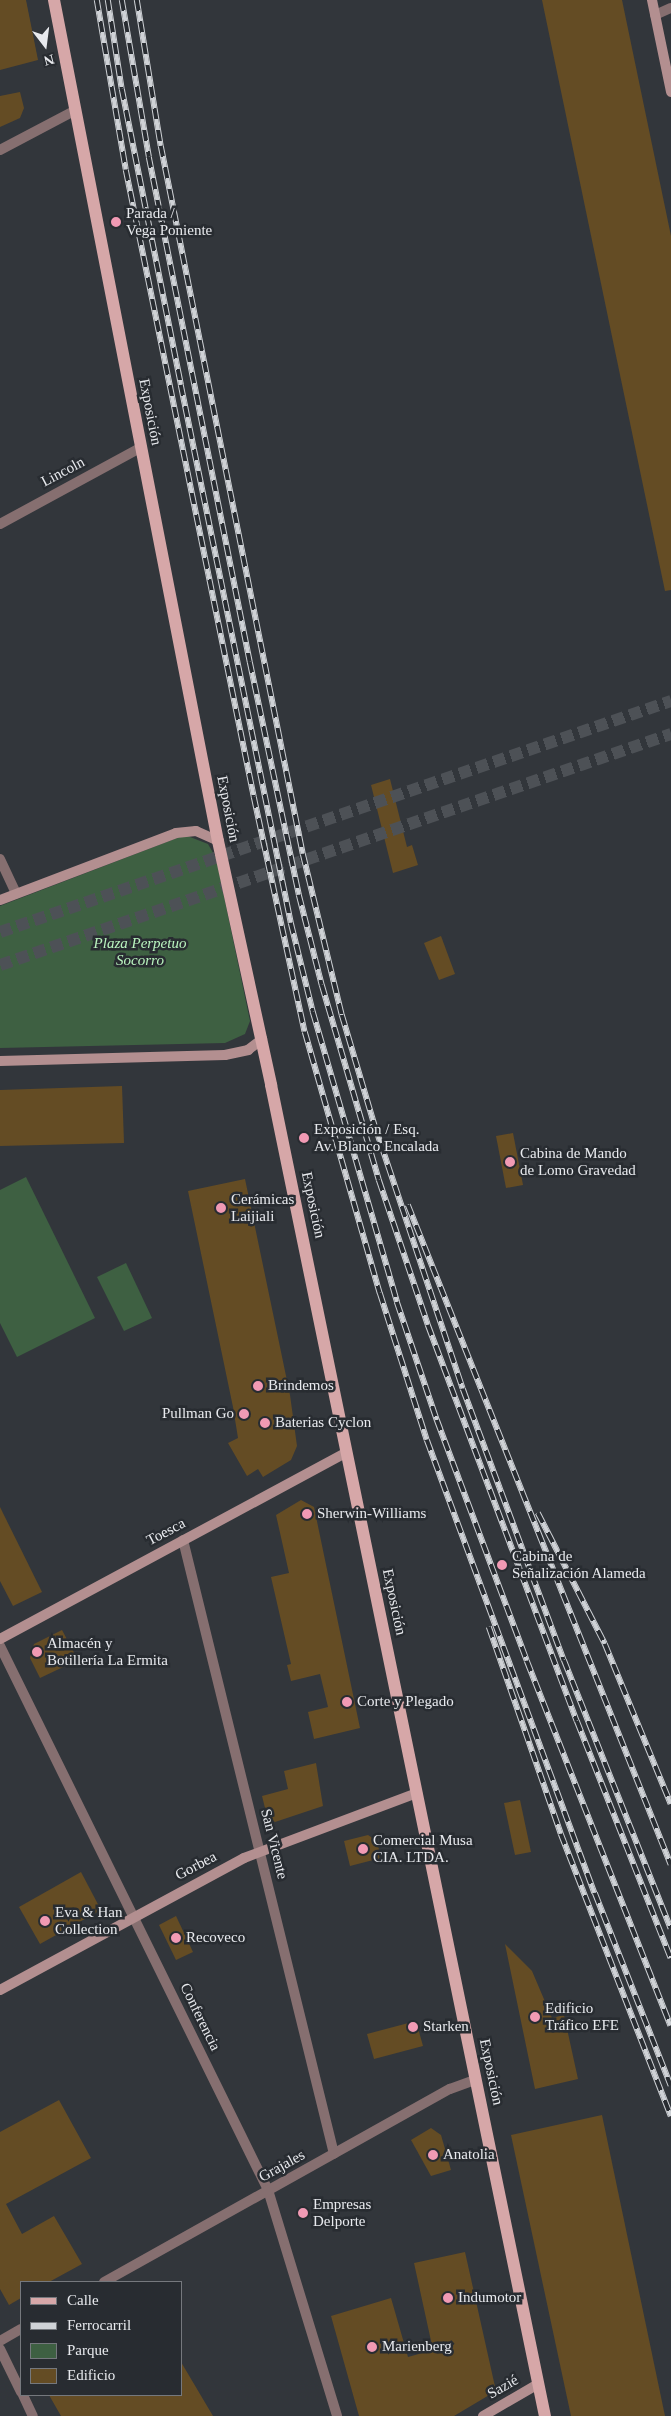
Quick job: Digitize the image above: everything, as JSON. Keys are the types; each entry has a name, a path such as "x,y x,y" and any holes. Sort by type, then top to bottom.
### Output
{"main road":[{"name":"Exposición","path":"54,0 218,841 262,1039 545,2416"}],"street":[{"path":"652,0 671,92"},
{"path":"655,15 671,8"},
{"path":"0,150 76,110"},
{"name":"Lincoln","path":"0,524 140,448"},
{"path":"0,900 176,832 196,831 218,841"},
{"path":"0,859 16,894"},
{"path":"0,1060 225,1055 248,1050 262,1039"},
{"name":"Toesca","path":"0,1639 347,1452"},
{"name":"San Vicente","path":"183,1540 334,2154"},
{"name":"Conferencia","path":"0,1646 268,2190 336,2416"},
{"name":"Gorbea","path":"0,1990 134,1916 260,1851 417,1793"},
{"name":"Grajales","path":"106,2281 450,2089 476,2080"},
{"path":"0,2341 20,2330"},
{"path":"0,2349 20,2389"},
{"name":"Sazié","path":"483,2416 538,2384"},
{"path":"23,2396 33,2416"}],"green space":[{"name":"Plaza Perpetuo Socorro","path":"185,835 208,844 216,858 250,1021 245,1034 225,1043 0,1048 0,906"},
{"path":"26,1177 95,1318 17,1357 0,1323 0,1190"},
{"path":"126,1263 152,1318 124,1331 97,1277"}],"building":[{"path":"0,0 26,0 38,60 0,70"},
{"path":"542,0 622,0 671,236 671,590 665,591"},
{"path":"20,92 24,108 20,118 0,127 0,96"},
{"path":"390,779 407,847 412,845 418,865 393,873 371,785"},
{"path":"441,936 455,974 439,980 424,943"},
{"path":"122,1086 124,1143 0,1146 0,1090"},
{"name":"Cabina de Mando de Lomo Gravedad","path":"513,1133 523,1185 506,1188 496,1136"},
{"path":"245,1179 290,1395 297,1446 291,1460 263,1477 258,1469 247,1476 228,1443 238,1438 188,1191"},
{"path":"301,1500 314,1507 360,1728 314,1739 308,1712 328,1707 320,1674 291,1681 287,1665 291,1664 271,1577 289,1573 276,1515"},
{"path":"0,1507 42,1592 13,1606 0,1581"},
{"path":"62,1630 78,1660 40,1678 30,1658 34,1644"},
{"path":"316,1763 323,1806 275,1822 267,1816 262,1796 288,1789 284,1771"},
{"path":"520,1800 531,1852 515,1855 504,1803"},
{"name":"Comercial Musa CIA. LTDA.","path":"368,1835 377,1841 381,1858 350,1866 344,1841"},
{"path":"81,1872 101,1910 40,1944 19,1907"},
{"name":"Recoveco","path":"176,1916 193,1952 176,1960 159,1925"},
{"name":"Edificio Tráfico EFE","path":"505,1944 532,1971 552,2018 564,2015 578,2079 535,2089"},
{"path":"416,2021 423,2046 374,2059 367,2034"},
{"path":"59,2100 91,2158 6,2204 22,2234 54,2216 82,2264 51,2281 20,2281 20,2299 9,2305 0,2289 0,2132"},
{"path":"602,2115 665,2416 571,2416 511,2135"},
{"name":"Anatolia","path":"431,2128 441,2135 451,2170 431,2176 411,2140"},
{"name":"Marienberg","path":"465,2252 496,2391 454,2416 359,2416 331,2316 391,2298 408,2357 433,2350 414,2263"},
{"path":"182,2364 213,2416 61,2416 50,2396 182,2396"}],"tunnel":[{"path":"0,932 671,701"},
{"path":"0,965 671,734"}],"railway":[{"path":"97,0 126,170 254,797 305,1032 380,1293 427,1440 595,1893 671,2086"},
{"path":"108,0 122,89 181,385 291,923 313,1012 397,1302 437,1420 527,1661 671,2026"},
{"path":"122,0 149,157 250,662 299,895 322,985 379,1180 428,1325 577,1721 671,1958"},
{"path":"137,0 161,146 303,854 342,1015 374,1123 463,1389 564,1660 671,1929"},
{"path":"408,1205 671,1865"},
{"path":"538,1513 605,1644 671,1804"},
{"path":"489,1627 561,1834 671,2116"}],"place":[{"name":"Parada / Vega Poniente","path":"116,222"},
{"name":"Exposición / Esq. Av. Blanco Encalada","path":"304,1138"},
{"name":"Cabina de Mando de Lomo Gravedad","path":"510,1162"},
{"name":"Cerámicas Laijiali","path":"221,1208"},
{"name":"Brindemos","path":"258,1386"},
{"name":"Pullman Go","path":"244,1414"},
{"name":"Baterias Cyclon","path":"265,1423"},
{"name":"Sherwin-Williams","path":"307,1514"},
{"name":"Cabina de Señalización Alameda","path":"502,1565"},
{"name":"Almacén y Botillería La Ermita","path":"37,1652"},
{"name":"Corte y Plegado","path":"347,1702"},
{"name":"Comercial Musa CIA. LTDA.","path":"363,1849"},
{"name":"Eva & Han Collection","path":"45,1921"},
{"name":"Recoveco","path":"176,1938"},
{"name":"Edificio Tráfico EFE","path":"535,2017"},
{"name":"Starken","path":"413,2027"},
{"name":"Anatolia","path":"433,2155"},
{"name":"Empresas Delporte","path":"303,2213"},
{"name":"Indumotor","path":"448,2298"},
{"name":"Marienberg","path":"372,2347"}]}
